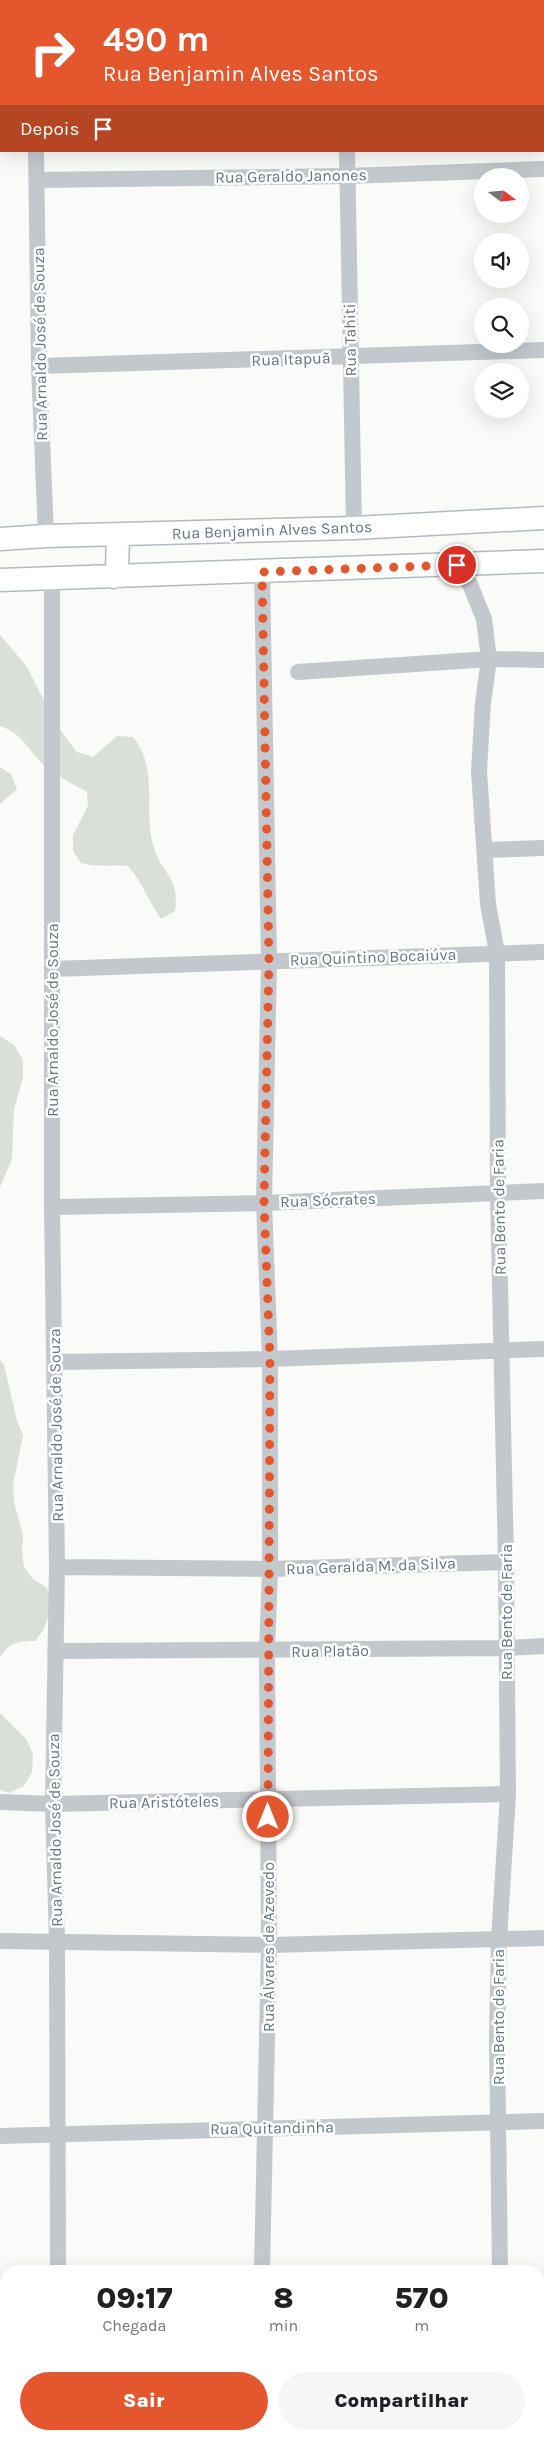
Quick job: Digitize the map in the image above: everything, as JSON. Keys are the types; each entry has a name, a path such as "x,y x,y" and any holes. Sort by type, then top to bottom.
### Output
{"main road":[{"name":"Rua Benjamin Alves Santos","path":"0,539 46,536 354,528 544,518"},
{"path":"114,577 117,571 118,535"},
{"path":"0,580 544,561"}],"street":[{"name":"Rua Arnaldo José de Souza","path":"36,152 39,366 46,536"},
{"name":"Rua Tahiti","path":"347,152 354,528"},
{"name":"Rua Geraldo Janones","path":"37,180 348,176 544,169"},
{"name":"Rua Itapuã","path":"39,366 544,350"},
{"name":"Rua Bento de Faria","path":"457,565 469,582 484,620 489,659 483,703 479,771 488,904 497,953 498,1193 506,1562 508,1794 499,1939 498,2123 500,2265"},
{"name":"Rua Álvares de Azevedo","path":"262,572 269,961 264,1202 270,1359 268,1651 269,1945 262,2265"},
{"name":"Rua Arnaldo José de Souza","path":"52,579 52,1207 56,1362 57,1567 53,1804 57,1942 56,2136 58,2265"},
{"path":"298,672 489,659 544,660"},
{"path":"485,850 544,848"},
{"name":"Rua Quintino Bocaiúva","path":"52,969 544,952"},
{"name":"Rua Sócrates","path":"52,1207 264,1202 544,1191"},
{"path":"56,1362 270,1359 544,1349"},
{"name":"Rua Geralda M. da Silva","path":"57,1567 270,1569 506,1562"},
{"name":"Rua Platão","path":"55,1651 268,1651 544,1646"},
{"name":"Rua Aristóteles","path":"0,1802 53,1804 508,1794"},
{"path":"0,1941 269,1945 544,1938"},
{"name":"Rua Quitandinha","path":"0,2136 56,2136 265,2127 544,2121"}],"shaded area":[{"path":"0,635 27,667 56,724 77,752 93,757 117,736 133,737 146,763 151,833 157,857 173,883 176,899 175,911 161,919 138,879 128,866 81,863 73,851 73,835 88,806 87,792 46,767 20,738 8,729 0,726"},
{"path":"0,767 11,774 17,789 0,804"},
{"path":"0,1036 14,1045 23,1060 23,1077 14,1109 12,1159 0,1187"},
{"path":"0,1360 4,1365 17,1421 23,1435 13,1485 14,1502 23,1535 24,1567 33,1579 47,1588 53,1603 44,1629 35,1641 14,1644 6,1649 0,1658"},
{"path":"0,1713 26,1739 33,1754 32,1772 24,1786 9,1793 0,1790"}],"route":[{"path":"268,1817 270,1359 264,1202 269,961 262,572 457,565"}]}
